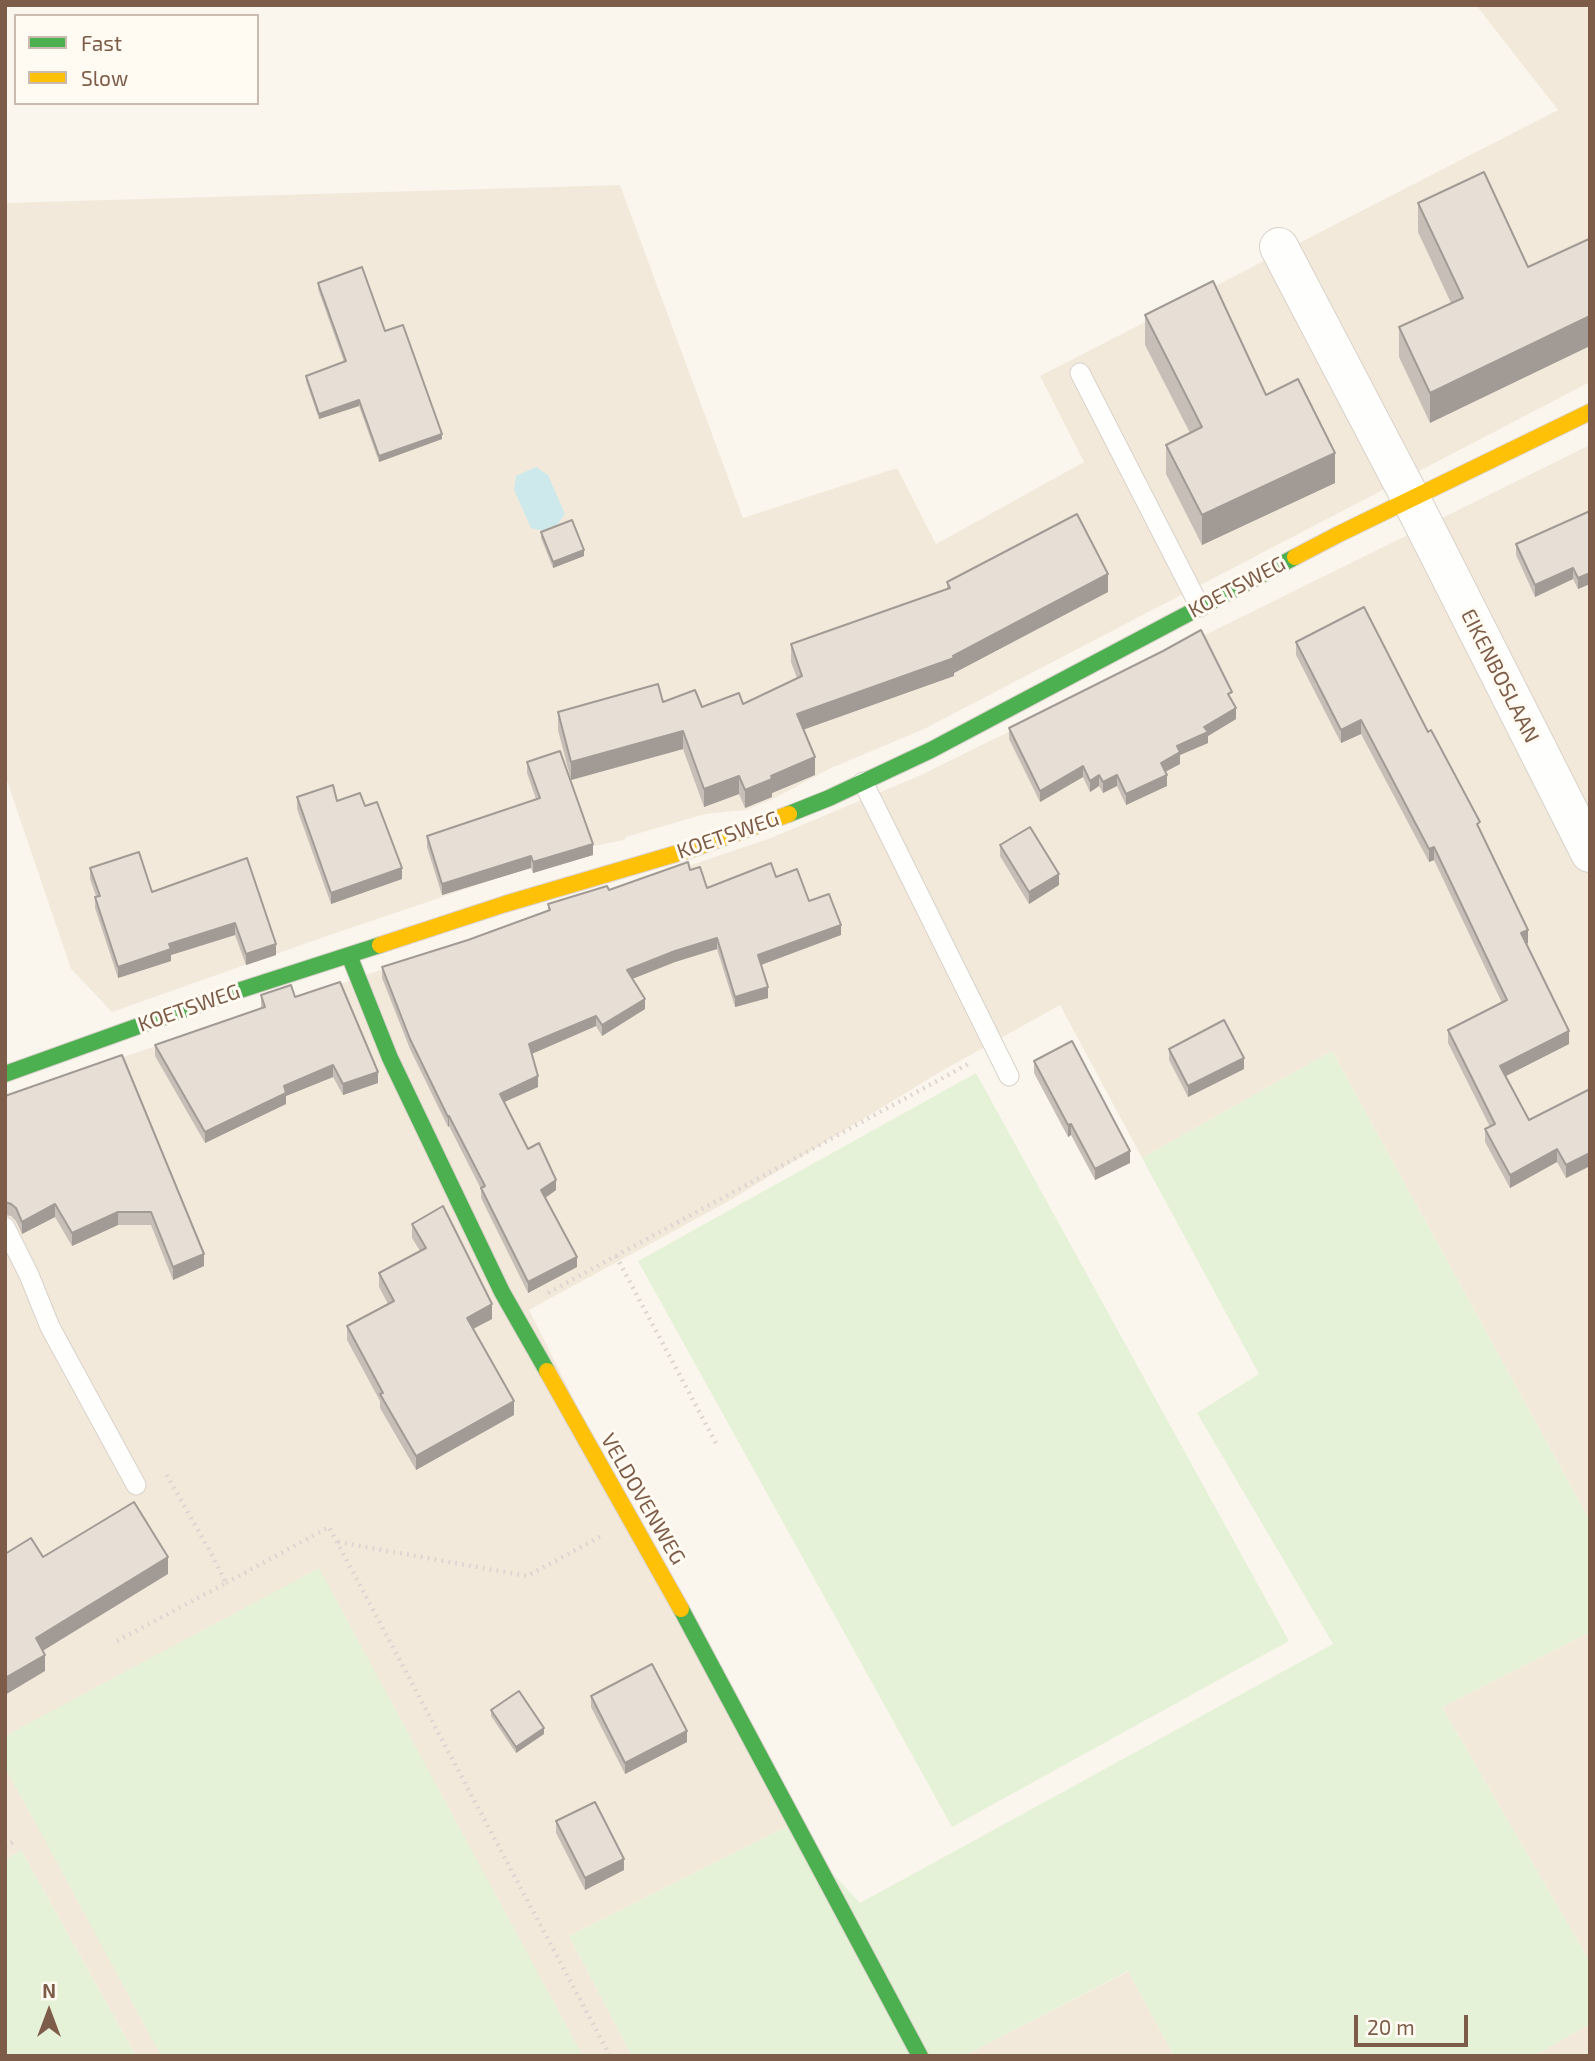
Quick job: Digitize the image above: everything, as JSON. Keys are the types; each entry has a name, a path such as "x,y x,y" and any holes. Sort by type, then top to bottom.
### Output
{"street":[{"path":"1279,247 1411,499"},
{"name":"KOETSWEG","path":"5,1074 225,995 505,904 692,849 756,827 931,750 1318,545 1590,412"},
{"name":"EIKENBOSLAAN","path":"1411,499 1590,853"},
{"name":"VELDOVENWEG","path":"349,955 390,1058 513,1312 687,1620 920,2056"}],"lane":[{"path":"1080,373 1200,607"},
{"path":"863,782 1009,1076"},
{"path":"5,1227 29,1275 50,1327 136,1485"}],"path":[{"path":"513,1312 996,1049"},
{"path":"615,1256 717,1445"},
{"path":"136,1485 163,1468 226,1583"},
{"path":"337,1542 527,1576 631,1520"},
{"path":"117,1641 330,1527 610,2056"},
{"path":"5,1847 16,1840"}],"shaded area":[{"path":"1476,5 1590,5 1590,382 924,729 829,769 746,810 705,814 626,837 624,840 590,847 112,1012 71,969 5,775 5,203 620,185 743,518 897,468 936,544 1084,462 1040,376 1558,110"},
{"path":"1590,445 1590,1521 1332,1051 1142,1158 1060,1005 940,1072 729,1201 529,1310 788,1826 569,1936 632,2056 136,2056 21,1850 5,1860 5,1097 771,838 921,775"},
{"path":"1590,1632 1590,1962 1442,1707"},
{"path":"1129,1971 1174,2056 964,2056"},
{"path":"1590,2024 1590,2056 1534,2056"}],"green space":[{"path":"1332,1051 1590,1521 1590,1632 1442,1707 1590,1962 1590,2024 1534,2056 1174,2056 1128,1971 964,2056 632,2056 569,1936 788,1826 860,1903 1333,1644 1197,1413 1259,1374 1142,1158"},
{"path":"976,1073 1289,1641 952,1827 638,1261"},
{"path":"319,1568 583,2056 161,2056 5,1768 5,1736"},
{"path":"21,1850 136,2056 5,2056 5,1860"}],"water":[{"path":"536,467 548,475 565,514 557,525 543,531 531,528 514,490 516,476"}],"building":[{"path":"1484,172 1528,267 1589,239 1590,316 1430,393 1399,327 1463,298 1418,203"},
{"path":"362,267 385,331 403,325 442,434 379,456 359,400 319,414 306,376 346,361 318,283"},
{"path":"1213,281 1266,395 1298,379 1335,453 1202,515 1166,445 1202,427 1145,315"},
{"path":"1590,511 1590,573 1578,578 1573,568 1535,585 1516,544"},
{"path":"1077,514 1108,574 953,656 954,658 797,714 815,757 771,776 772,779 745,790 739,776 704,789 683,731 571,762 558,712 658,684 663,702 695,690 702,707 739,693 743,704 802,676 791,644 950,588 947,582"},
{"path":"572,520 584,550 553,562 541,532"},
{"path":"1364,607 1428,732 1431,730 1480,822 1477,824 1528,930 1521,933 1569,1031 1500,1066 1529,1120 1590,1089 1590,1153 1566,1165 1557,1149 1510,1175 1485,1129 1495,1124 1448,1030 1507,1000 1434,847 1429,849 1361,720 1341,730 1296,642"},
{"path":"1201,630 1232,692 1228,694 1236,708 1204,727 1208,732 1177,746 1180,752 1161,763 1167,775 1126,794 1117,775 1103,782 1099,775 1090,781 1083,766 1040,791 1009,728"},
{"path":"560,751 593,844 533,862 531,856 442,884 427,836 540,798 527,762"},
{"path":"333,785 337,801 360,793 365,806 377,802 402,868 331,893 297,797"},
{"path":"1030,827 1059,874 1029,892 1000,845"},
{"path":"139,852 152,892 247,858 276,944 246,954 235,923 169,944 171,949 118,967 95,897 100,896 90,868"},
{"path":"688,862 690,870 700,867 707,888 771,863 776,877 797,869 809,901 829,894 841,925 758,955 768,987 735,997 717,938 675,951 627,970 645,999 602,1025 596,1016 529,1044 538,1076 500,1094 528,1149 539,1143 556,1180 541,1190 577,1257 528,1282 481,1188 485,1186 410,1039 382,967 550,910 548,904 607,886 609,890"},
{"path":"340,982 378,1072 343,1084 333,1065 284,1086 286,1093 205,1132 155,1045 265,1007 261,995 291,985 295,997"},
{"path":"1224,1020 1244,1058 1188,1086 1169,1049"},
{"path":"1072,1041 1130,1151 1095,1169 1034,1061"},
{"path":"122,1055 204,1254 173,1267 151,1212 118,1212 72,1233 55,1204 22,1222 16,1208 5,1202 5,1096"},
{"path":"443,1206 492,1304 467,1318 514,1401 416,1456 380,1394 383,1393 347,1326 394,1301 379,1273 426,1248 412,1224"},
{"path":"134,1502 168,1557 36,1638 45,1655 5,1678 5,1554 31,1538 43,1557"},
{"path":"652,1664 687,1731 625,1763 591,1696"},
{"path":"519,1691 544,1728 516,1747 491,1710"},
{"path":"595,1802 624,1859 585,1878 556,1821"}],"traffic: fast":[{"path":"789,814 931,750 1295,557"},
{"path":"5,1074 225,995 380,945"},
{"path":"349,955 390,1058 502,1292 547,1371"},
{"path":"681,1609 920,2056"}],"traffic: slow":[{"path":"1295,557 1590,412"},
{"path":"380,945 505,904 692,849 789,814"},
{"path":"547,1371 681,1609"}]}
